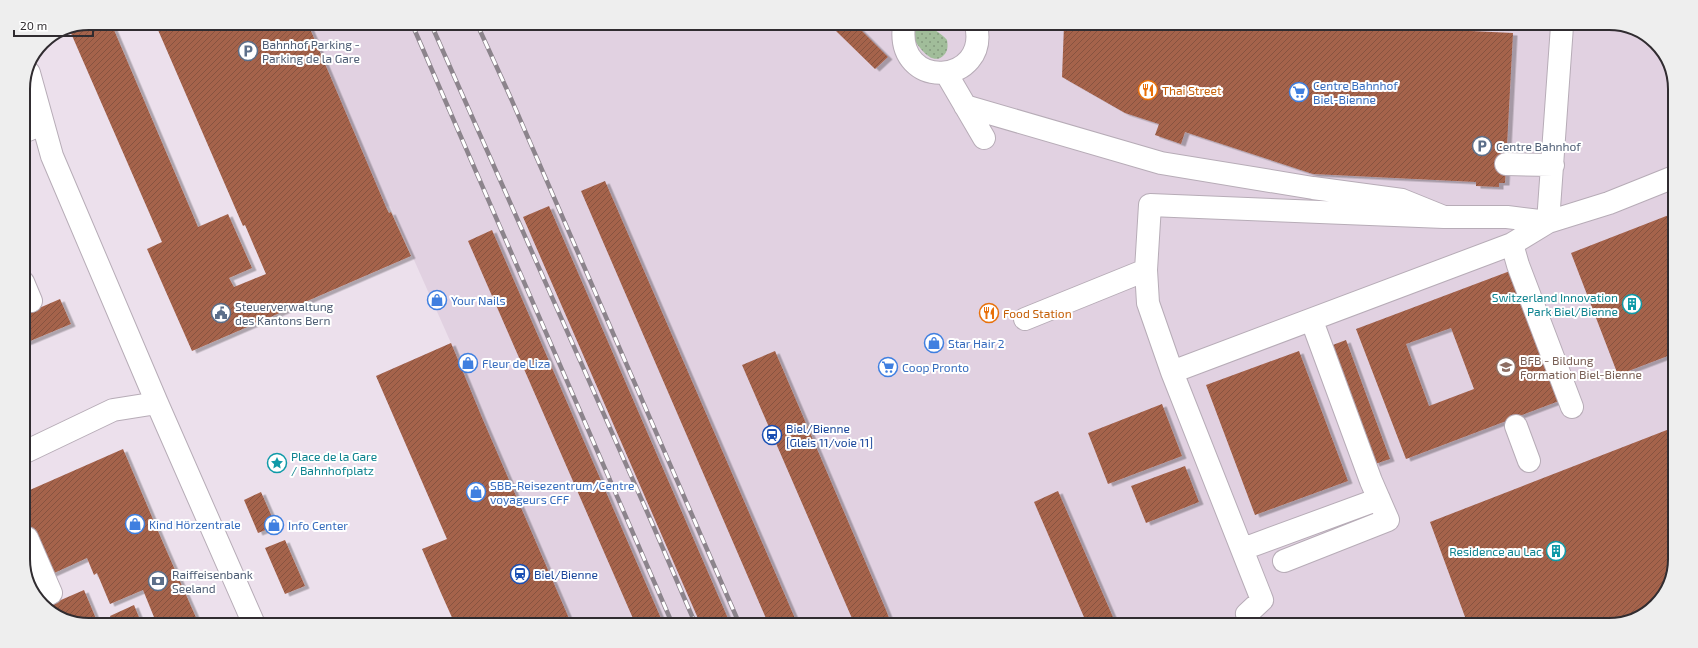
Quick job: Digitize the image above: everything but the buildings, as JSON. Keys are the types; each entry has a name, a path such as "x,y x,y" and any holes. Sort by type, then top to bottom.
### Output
{"street":[{"path":"904,30 905,50 912,61 927,71 946,73 957,70 973,55 977,44 976,30"},
{"path":"1548,222 1562,30"},
{"path":"946,73 984,138"},
{"path":"30,88 33,128 52,156 157,403 251,618"},
{"path":"965,106 1161,163 1313,188 1402,200 1444,217"},
{"path":"1506,164 1553,165"},
{"path":"1172,372 1312,321 1512,244 1548,222 1609,203 1668,179"},
{"path":"1249,618 1247,614 1262,600 1246,556 1172,372 1148,303 1146,270 1150,205 1444,217 1507,217 1548,222"},
{"path":"1512,244 1518,265 1572,407"},
{"path":"1025,320 1146,270"},
{"path":"1284,561 1388,520 1312,321"},
{"path":"30,450 113,410 157,403"},
{"path":"1516,426 1529,461"},
{"path":"1246,556 1379,499"},
{"path":"30,545 51,593 43,596"}],"shaded area":[{"path":"311,30 1609,30 1628,33 1645,42 1656,53 1664,66 1668,85 1668,559 1665,578 1656,595 1642,608 1632,614 1609,618 481,618 376,376 451,343 390,206 386,207"}],"green space":[{"path":"916,30 935,30 942,35 947,40 948,46 944,55 936,59 927,55 914,40 914,32"}],"railway":[{"path":"415,30 670,618"},
{"path":"434,30 693,618"},
{"path":"480,30 737,618"}],"place":[{"name":"Bahnhof Parking - Parking de la Gare","path":"248,51"},
{"name":"Thai Street","path":"1148,90"},
{"name":"Centre Bahnhof Biel-Bienne","path":"1299,92"},
{"name":"Centre Bahnhof","path":"1482,146"},
{"name":"Your Nails","path":"437,300"},
{"name":"Switzerland Innovation Park Biel/Bienne","path":"1632,304"},
{"name":"Steuerverwaltung des Kantons Bern","path":"221,313"},
{"name":"Food Station","path":"989,313"},
{"name":"Star Hair 2","path":"934,343"},
{"name":"Fleur de Liza","path":"468,363"},
{"name":"Coop Pronto","path":"888,367"},
{"name":"BFB - Bildung Formation Biel-Bienne","path":"1506,367"},
{"name":"Biel/Bienne [Gleis 11/voie 11]","path":"772,435"},
{"name":"Place de la Gare / Bahnhofplatz","path":"277,463"},
{"name":"SBB-Reisezentrum/Centre voyageurs CFF","path":"476,492"},
{"name":"Kind Hörzentrale","path":"135,524"},
{"name":"Info Center","path":"274,525"},
{"name":"Residence au Lac","path":"1556,551"},
{"name":"Biel/Bienne","path":"520,574"},
{"name":"Raiffeisenbank Seeland","path":"158,581"}]}
